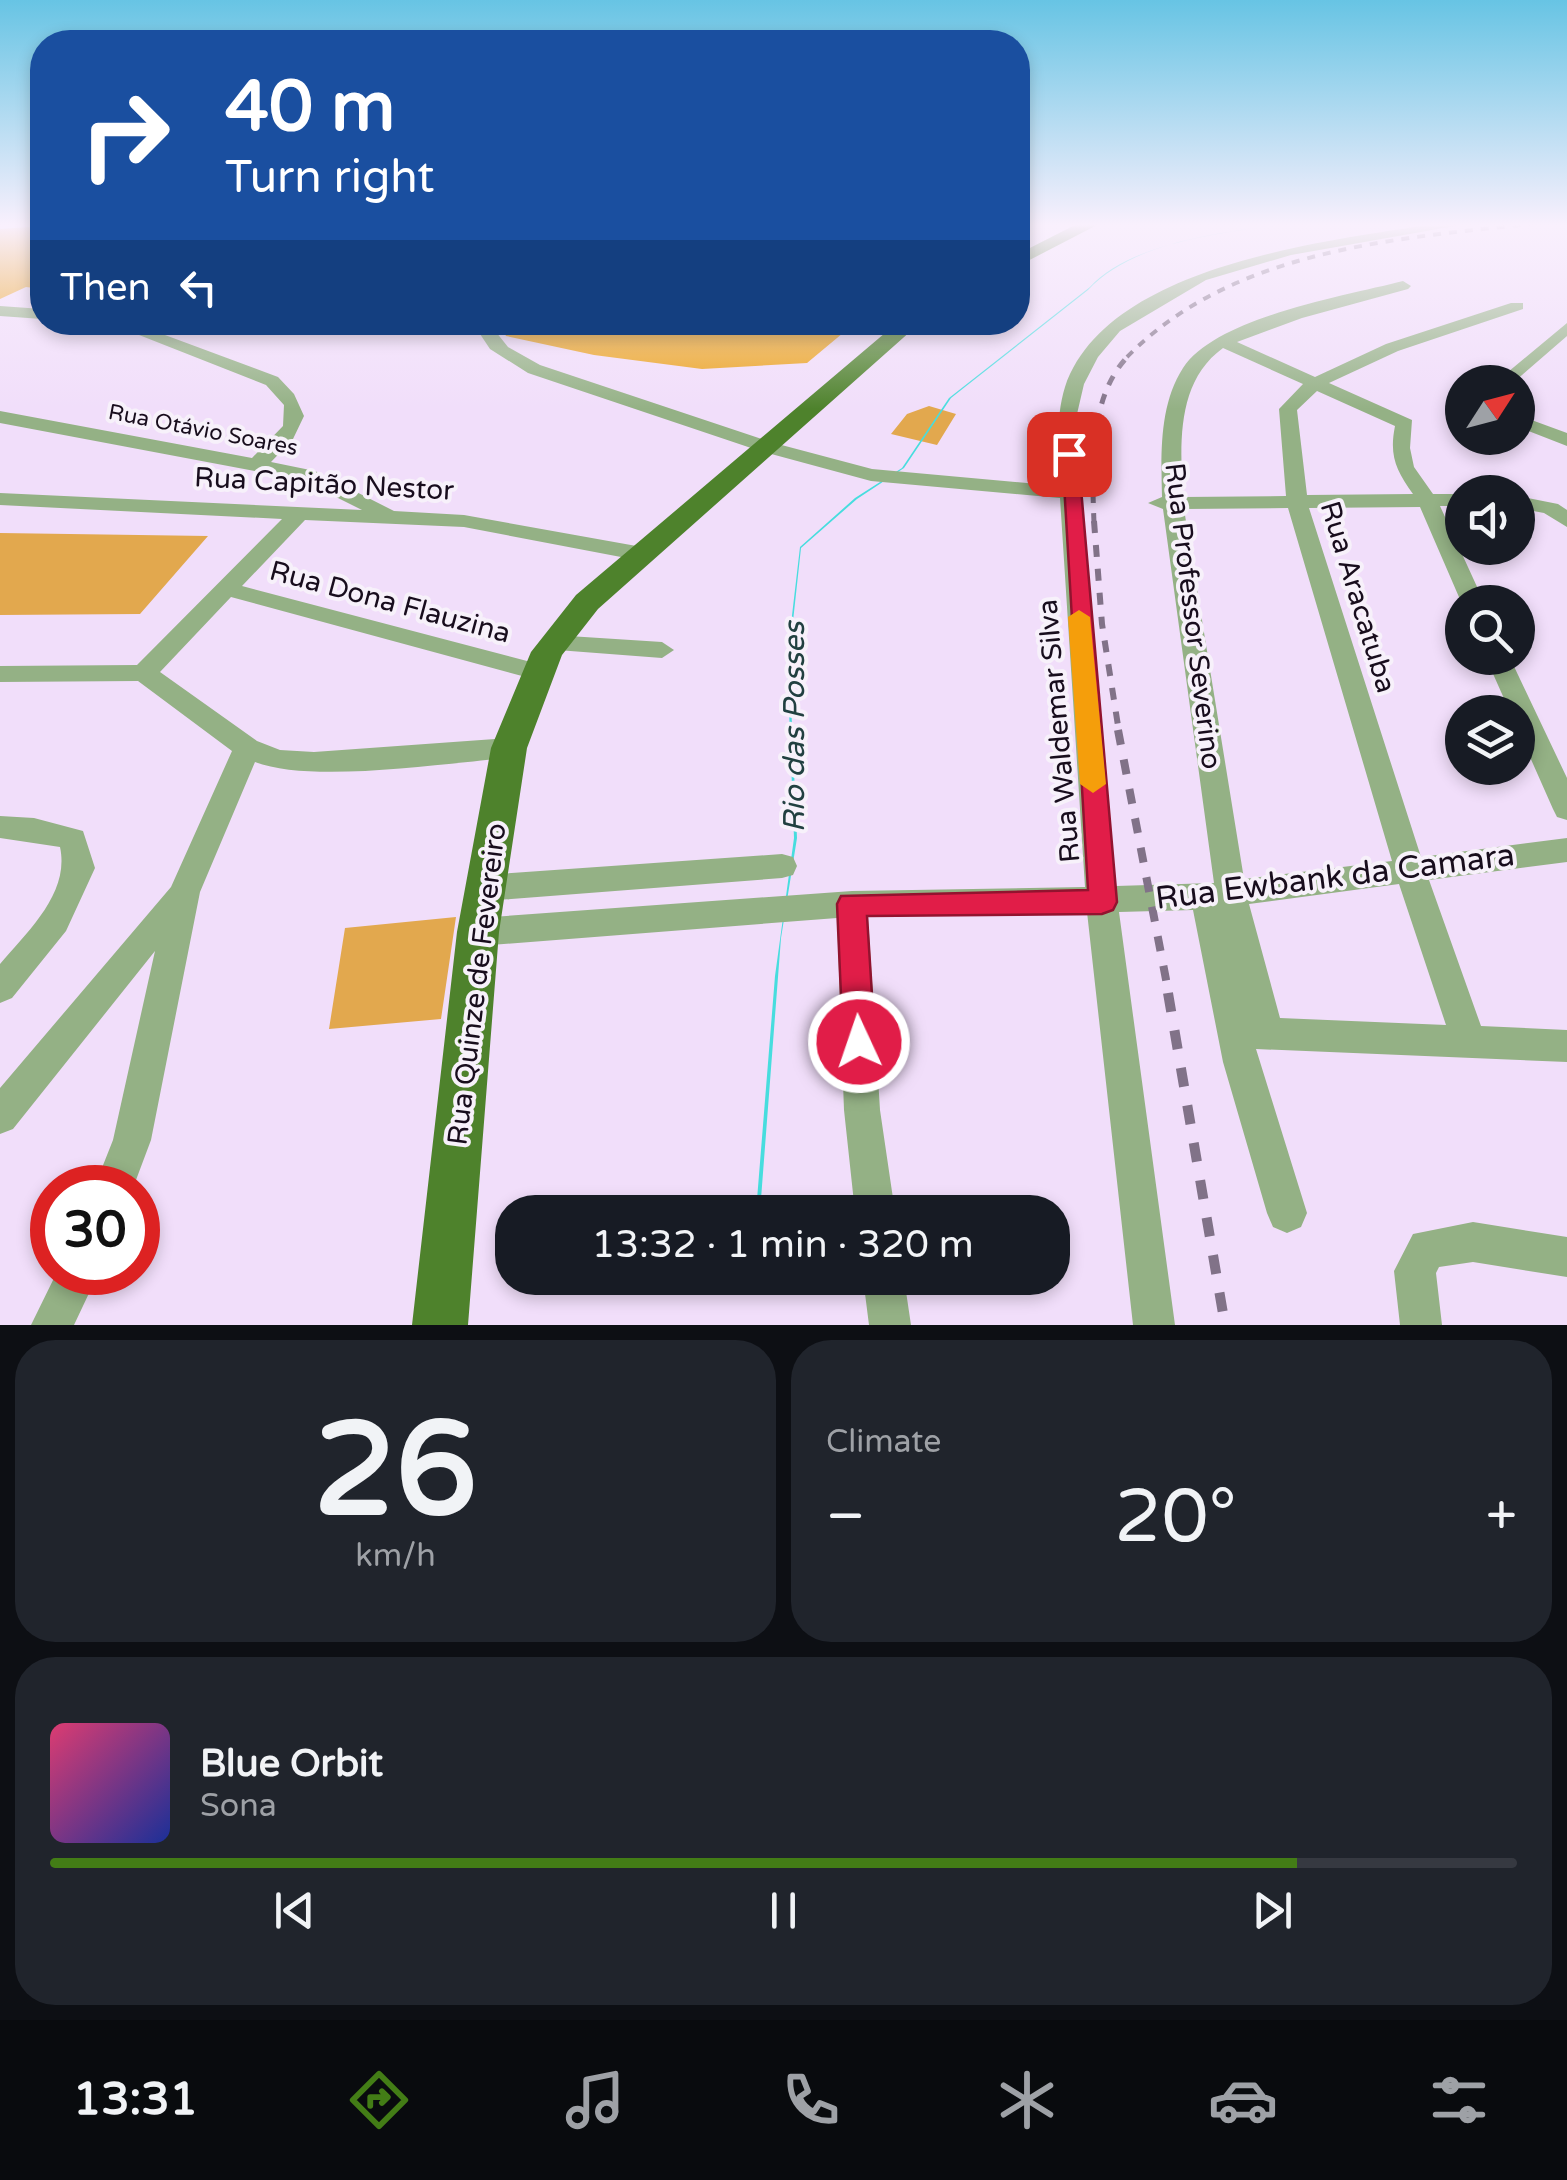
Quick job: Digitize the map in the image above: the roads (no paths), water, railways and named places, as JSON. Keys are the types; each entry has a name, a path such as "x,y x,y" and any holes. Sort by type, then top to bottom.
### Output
{"main road":[{"name":"Rua Quinze de Fevereiro","path":"440,1325 478,932 509,748 545,658 587,602 896,335"}],"street":[{"name":"Rua Waldemar Silva","path":"1154,1325 1102,902 1070,493 1068,414 1075,384 1091,355 1114,328 1187,286"},
{"name":"Rua Professor Severino","path":"1287,1213 1218,896 1166,503 1170,438 1188,373 1202,355 1224,342 1404,286"},
{"path":"1312,383 1516,306"},
{"path":"0,311 30,313"},
{"path":"1524,365 1567,328"},
{"path":"149,335 272,381 289,394 296,410 294,428 255,466"},
{"path":"486,335 504,354 534,369 768,447 872,476 1070,493"},
{"path":"1224,342 1399,419 1408,428 1400,448 1404,467 1427,500 1466,585"},
{"name":"Rua Aracatuba","path":"1312,383 1288,409 1297,503 1409,868 1468,1040"},
{"name":"Rua Otávio Soares","path":"0,417 308,475 389,516"},
{"path":"1535,428 1567,440"},
{"name":"Rua Capitão Nestor","path":"0,499 464,520 642,554"},
{"path":"1166,503 1445,500"},
{"path":"1535,506 1567,521"},
{"path":"144,673 300,513"},
{"name":"Rua Dona Flauzina","path":"226,589 545,658 662,650"},
{"path":"0,674 144,673 247,748 278,760 314,762 509,748"},
{"path":"1506,675 1567,809"},
{"path":"122,1165 132,1140 184,892 247,748"},
{"path":"0,827 34,829 73,838 80,868 54,922 0,988"},
{"name":"Rua Ewbank da Camara","path":"478,932 852,904 1102,902 1218,896 1567,850"},
{"path":"485,888 782,866"},
{"path":"0,1116 184,892"},
{"path":"852,904 862,1110 873,1195"},
{"path":"1250,1032 1567,1046"},
{"path":"1421,1325 1415,1270 1427,1248 1473,1242 1567,1257"},
{"path":"52,1325 68,1295"},
{"path":"886,1295 890,1325"}],"railway":[{"path":"1128,356 1168,321 1232,286"},
{"path":"1094,523 1093,457 1099,412 1106,391 1128,356"},
{"path":"1094,521 1102,624 1119,732"},
{"path":"1118,730 1169,995"},
{"path":"1168,993 1225,1325"}],"water label":[{"name":"Rio das Posses","path":"794,727"}]}
